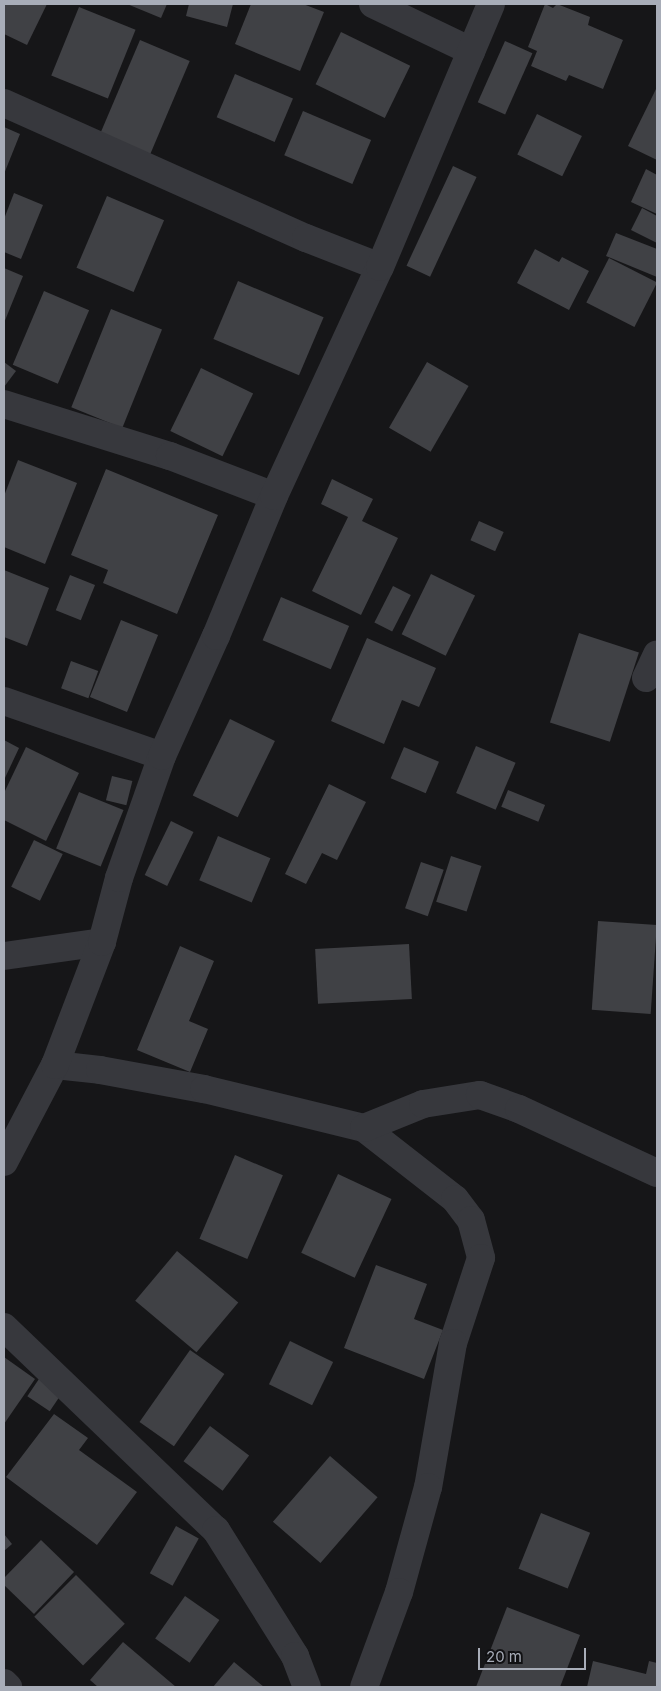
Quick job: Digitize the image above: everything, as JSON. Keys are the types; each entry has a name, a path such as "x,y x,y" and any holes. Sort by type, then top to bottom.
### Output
{"street":[{"path":"373,4 471,52"},
{"path":"4,1162 55,1065 102,942 122,869 162,756 274,496 380,267 492,4"},
{"path":"4,103 306,238 380,267"},
{"path":"4,404 170,456 274,496"},
{"path":"4,701 162,756"},
{"path":"4,956 102,942"},
{"path":"55,1065 100,1070 204,1089 364,1128 455,1199 471,1220 481,1258 453,1343 428,1487 399,1592 364,1687"},
{"path":"364,1128 423,1104 480,1095 519,1109 657,1173"},
{"path":"4,1327 216,1530 295,1656 307,1687"},
{"path":"4,1683 8,1687"}],"building":[{"path":"4,4 47,4 27,45 4,34"},
{"path":"127,4 167,4 161,18"},
{"path":"189,4 233,4 227,27 186,16"},
{"path":"251,4 303,4 324,12 300,71 235,44"},
{"path":"545,4 553,8 557,4 590,17 588,25 623,40 603,89 569,75 566,81 531,66 537,51 528,47"},
{"path":"79,7 136,30 108,98 51,76"},
{"path":"341,32 410,66 385,118 316,84"},
{"path":"140,40 190,61 147,161 97,140"},
{"path":"505,41 532,53 505,114 478,102"},
{"path":"235,74 293,99 275,142 217,117"},
{"path":"657,90 657,160 628,146"},
{"path":"303,111 371,140 352,184 284,155"},
{"path":"537,114 582,136 562,176 517,154"},
{"path":"4,127 20,134 4,174"},
{"path":"453,166 477,177 430,277 407,266"},
{"path":"646,169 657,175 657,214 631,202"},
{"path":"14,193 43,205 21,259 4,252 4,219"},
{"path":"107,196 164,220 134,292 77,268"},
{"path":"642,208 657,216 657,243 631,230"},
{"path":"616,233 657,249 657,277 606,256"},
{"path":"535,249 559,262 562,257 589,271 569,310 517,283"},
{"path":"609,258 657,282 634,327 586,303"},
{"path":"4,268 23,276 4,323"},
{"path":"238,281 324,317 299,375 213,339"},
{"path":"44,291 89,310 58,384 13,365"},
{"path":"111,309 162,330 122,428 71,407"},
{"path":"4,362 16,371 4,387"},
{"path":"427,362 469,386 431,452 389,428"},
{"path":"201,368 253,393 222,456 170,431"},
{"path":"18,460 77,483 45,564 4,547 4,496"},
{"path":"106,469 218,515 177,614 103,583 108,570 71,555"},
{"path":"332,479 373,499 362,521 398,538 361,615 312,591 348,517 321,504"},
{"path":"479,521 504,532 495,551 470,540"},
{"path":"4,570 49,588 27,646 4,637"},
{"path":"431,574 475,595 446,656 402,634"},
{"path":"70,575 95,585 81,620 56,610"},
{"path":"393,586 411,595 392,632 374,623"},
{"path":"281,597 349,626 331,669 263,640"},
{"path":"121,620 158,635 127,712 90,697"},
{"path":"579,633 639,652 610,742 550,722"},
{"path":"367,638 436,668 419,707 402,700 384,744 331,721"},
{"path":"71,661 98,671 88,698 61,688"},
{"path":"230,719 275,741 238,817 193,795"},
{"path":"4,740 19,748 4,780"},
{"path":"476,746 516,763 496,810 456,793"},
{"path":"26,747 79,773 46,841 4,820 4,793"},
{"path":"404,747 439,762 426,793 391,778"},
{"path":"112,776 132,781 126,805 106,800"},
{"path":"329,784 366,802 337,860 322,853 306,884 285,874"},
{"path":"508,790 545,805 538,822 501,807"},
{"path":"79,792 124,810 101,867 56,849"},
{"path":"171,821 193,832 167,886 145,875"},
{"path":"218,836 270,858 252,902 199,880"},
{"path":"34,840 63,854 40,901 11,887"},
{"path":"451,856 481,866 467,912 436,902"},
{"path":"421,862 444,870 428,916 405,908"},
{"path":"598,921 657,925 651,1014 592,1010"},
{"path":"409,944 412,999 318,1004 315,949"},
{"path":"180,946 214,961 189,1021 208,1029 190,1072 137,1050"},
{"path":"235,1155 283,1175 247,1259 199,1239"},
{"path":"338,1174 391,1199 355,1278 301,1253"},
{"path":"177,1251 238,1302 197,1352 135,1301"},
{"path":"376,1265 427,1284 414,1319 443,1330 424,1379 344,1348"},
{"path":"290,1341 333,1362 312,1405 269,1384"},
{"path":"190,1350 224,1374 174,1446 140,1422"},
{"path":"4,1357 35,1379 4,1424"},
{"path":"43,1373 65,1388 50,1411 27,1396"},
{"path":"54,1414 88,1438 79,1450 137,1492 97,1545 6,1477"},
{"path":"210,1426 249,1455 223,1491 184,1461"},
{"path":"330,1456 378,1497 320,1563 273,1522"},
{"path":"541,1513 590,1533 568,1588 519,1569"},
{"path":"176,1526 199,1539 173,1586 150,1573"},
{"path":"4,1534 12,1544 4,1551"},
{"path":"41,1540 74,1572 34,1614 4,1585 4,1578"},
{"path":"76,1575 125,1624 83,1666 34,1617"},
{"path":"185,1596 219,1620 190,1663 155,1639"},
{"path":"507,1607 580,1635 560,1687 476,1687"},
{"path":"123,1642 176,1687 98,1687 90,1680"},
{"path":"593,1661 646,1674 649,1661 657,1663 657,1687 587,1687"},
{"path":"234,1662 264,1687 213,1687"}]}
